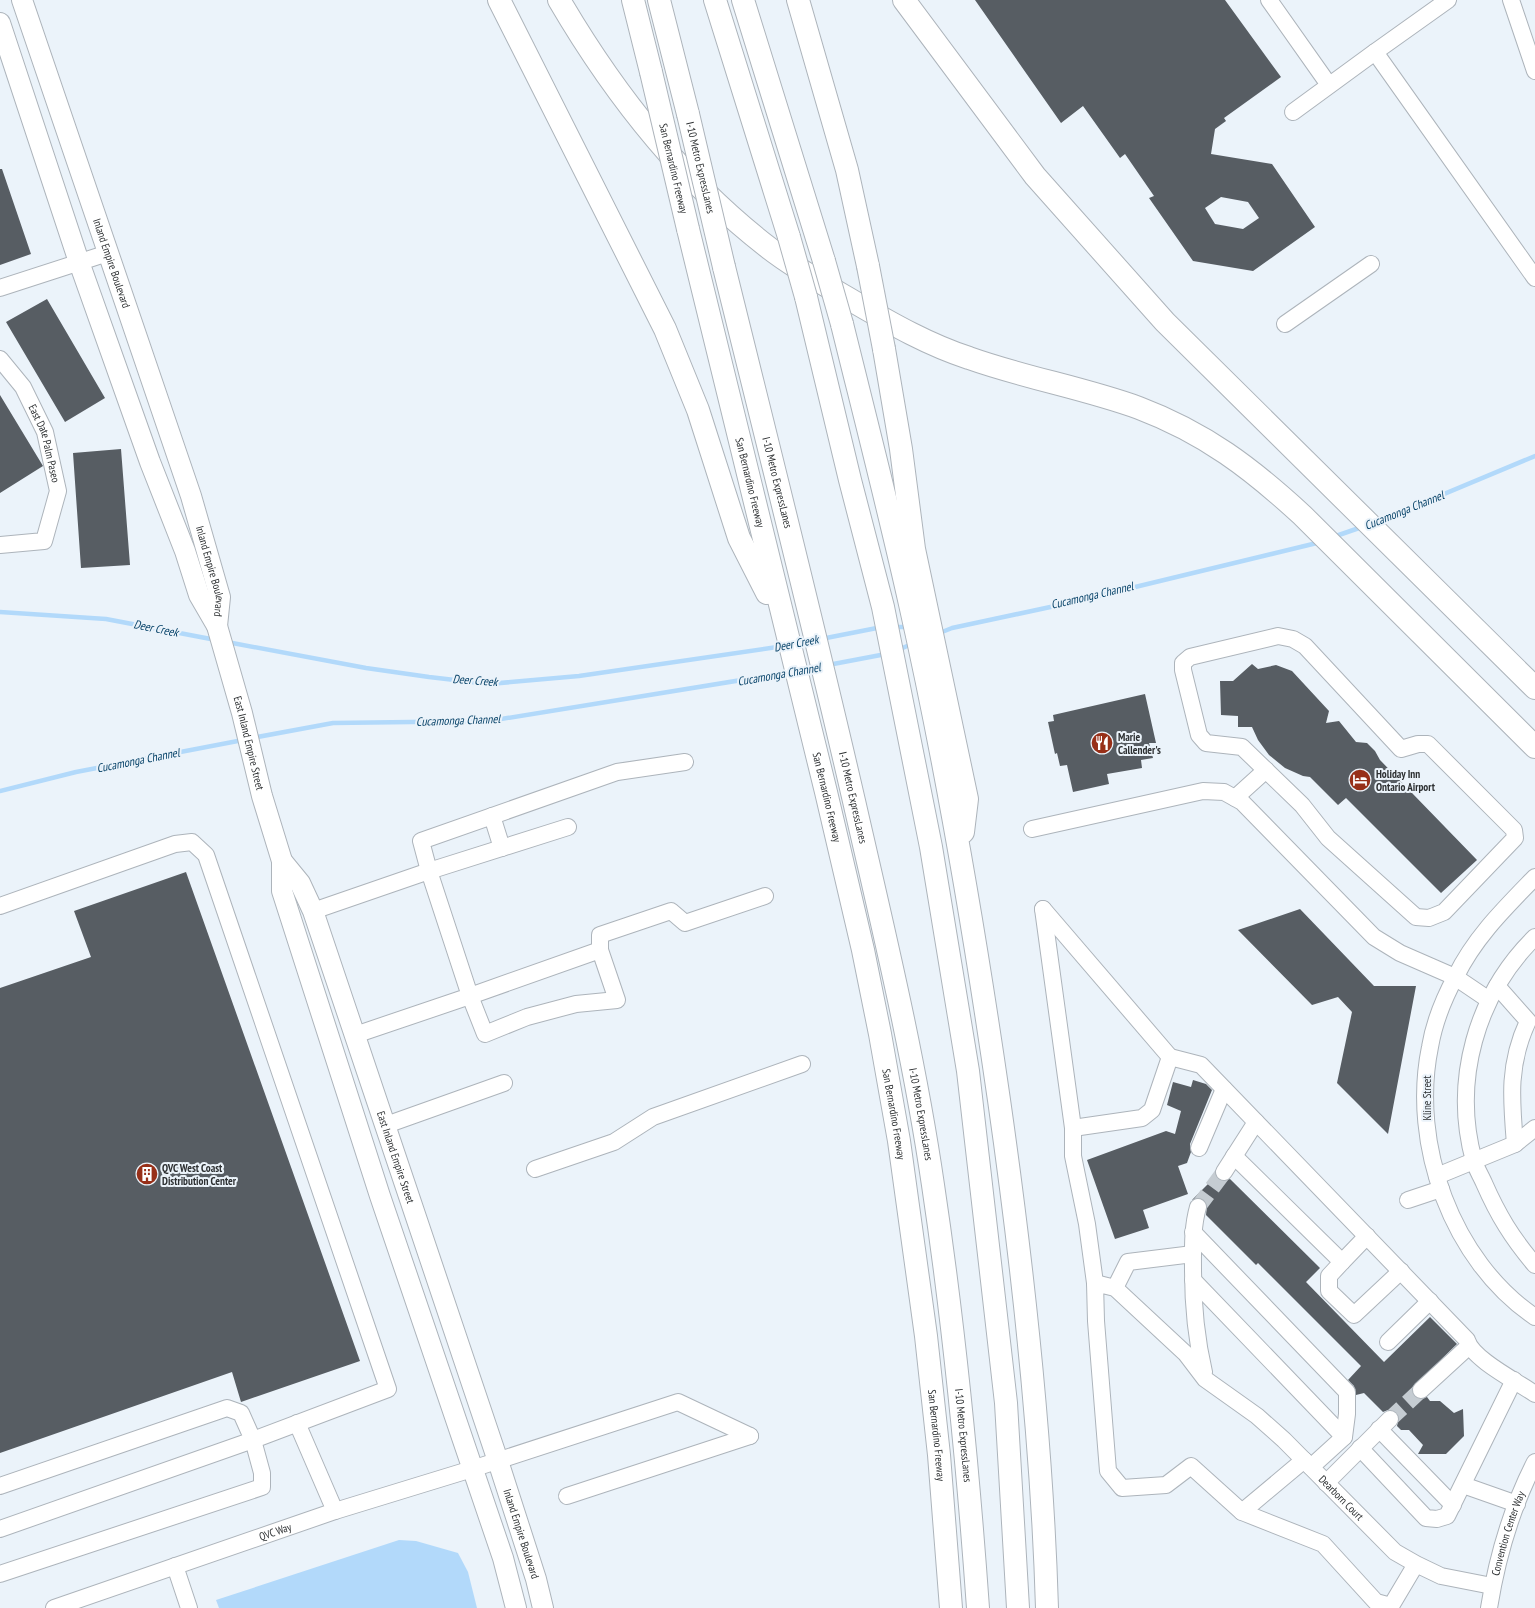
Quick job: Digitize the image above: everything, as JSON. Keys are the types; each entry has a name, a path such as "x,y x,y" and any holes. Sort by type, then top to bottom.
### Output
{"highway":[{"path":"499,0 665,328 698,410 739,538 784,626"},
{"path":"559,0 595,60 635,115 697,185 729,215 772,250 818,280 879,316 932,343 967,358 1140,409 1200,436 1262,479 1302,515 1535,747"},
{"name":"San Bernardino Freeway","path":"633,0 863,950 880,1034 899,1141 911,1222 934,1407 951,1608"},
{"name":"I-10 Metro ExpressLanes","path":"659,0 827,688 884,931 909,1048 933,1182 961,1414 978,1608"},
{"path":"715,0 789,237 806,297 850,480 883,607 931,847 968,1071 1006,1403 1014,1513 1018,1608"},
{"path":"743,0 842,324 917,602 931,664 985,1005 1013,1202 1040,1458 1047,1608"},
{"path":"798,0 847,170 868,266 901,448 914,549 917,602"},
{"path":"904,0 1035,176 1165,322 1535,688"}],"main road":[{"name":"Inland Empire Boulevard","path":"22,0 190,496 220,597 217,626"},
{"name":"Inland Empire Boulevard","path":"0,23 79,262 150,462 185,551 199,595 217,626"},
{"name":"East Inland Empire Street","path":"217,626 282,860 282,891 380,1196 472,1470"},
{"name":"East Inland Empire Street","path":"282,860 300,883 313,911 498,1461"},
{"name":"Inland Empire Boulevard","path":"498,1461 536,1579 543,1608"},
{"path":"472,1470 503,1558 516,1608"}],"street":[{"path":"1269,0 1330,85"},
{"path":"1293,112 1448,0"},
{"path":"1511,0 1535,71"},
{"path":"1375,52 1535,278"},
{"path":"0,288 108,253"},
{"path":"1285,324 1371,264"},
{"name":"East Date Palm Paseo","path":"0,359 23,387 45,432 58,491 44,541 0,545"},
{"path":"1278,636 1293,639 1305,646 1401,749 1418,744 1428,744 1514,830 1515,838 1444,912 1429,918 1416,917 1328,838 1302,805 1266,770 1242,747 1206,743 1199,736 1183,670 1183,664 1190,657 1278,636"},
{"path":"685,762 617,772 421,841 429,871 470,996 485,1034 527,1017 576,1004 617,1000 600,950 600,935 670,911 685,923 765,896"},
{"path":"1235,798 1266,770"},
{"path":"1032,829 1203,791 1224,792 1242,802 1374,937 1400,953 1455,976 1489,1000"},
{"path":"492,816 502,848"},
{"path":"313,911 429,871 568,827"},
{"path":"0,906 175,844 192,842 206,855 388,1390 253,1440 0,1529"},
{"name":"Kline Street","path":"1535,877 1492,921 1470,951 1455,976 1441,1010 1430,1047 1425,1085 1426,1123 1432,1159 1439,1183 1467,1245 1489,1276 1515,1304 1535,1317"},
{"path":"1416,1564 1391,1606 1376,1602 1323,1544 1242,1512 1191,1466 1166,1485 1129,1488 1122,1488 1108,1472 1096,1321 1095,1283 1087,1224 1073,1156 1073,1128 1043,909 1170,1057 1201,1065 1430,1301 1467,1340 1469,1346 1494,1369 1535,1394"},
{"path":"1535,937 1507,968 1489,1000 1476,1031 1467,1075 1467,1119 1474,1161 1496,1212 1514,1241 1535,1265"},
{"path":"355,1035 600,950"},
{"path":"1497,986 1531,1025 1514,1060 1511,1090 1515,1144"},
{"path":"1073,1128 1142,1118 1152,1110 1170,1057"},
{"path":"535,1169 614,1142 653,1117 802,1064"},
{"path":"386,1125 504,1083"},
{"path":"1199,1148 1224,1089"},
{"path":"1224,1172 1256,1122"},
{"path":"1408,1200 1474,1161 1515,1144 1535,1128"},
{"path":"1234,1156 1342,1262"},
{"path":"1198,1207 1193,1232 1193,1280 1197,1344 1206,1379"},
{"path":"1193,1232 1347,1392 1347,1414 1344,1437 1242,1512"},
{"path":"1367,1236 1329,1276 1330,1291 1354,1315 1401,1271"},
{"path":"1095,1283 1116,1288 1128,1262 1193,1254"},
{"path":"1193,1280 1344,1437"},
{"name":"Dearborn Court","path":"1116,1288 1186,1354 1206,1379 1257,1416 1395,1552 1441,1576 1492,1586"},
{"path":"1388,1342 1430,1301"},
{"path":"1421,1390 1469,1346"},
{"path":"1360,1448 1426,1518 1437,1519 1447,1516 1514,1380"},
{"name":"QVC Way","path":"54,1608 335,1512 472,1470 678,1402 750,1436 567,1496"},
{"path":"0,1486 226,1408 241,1413 253,1440 262,1473 262,1487 0,1574"},
{"path":"297,1423 335,1512"},
{"path":"1326,1483 1384,1424 1453,1505"},
{"name":"Convention Center Way","path":"1489,1608 1492,1586 1504,1540 1524,1484 1535,1462"},
{"path":"1463,1485 1517,1504"},
{"path":"175,1566 189,1608"}],"water":[{"path":"399,1540 416,1541 458,1553 468,1572 477,1608 219,1608 216,1600"}],"building":[{"path":"975,0 1225,0 1281,77 1224,118 1226,121 1215,129 1211,154 1272,164 1315,227 1253,271 1193,261 1149,198 1154,196 1125,154 1120,158 1083,106 1061,123","holes":["1221,197 1248,202 1259,218 1243,229 1215,224 1205,208"]},
{"path":"0,169 2,169 31,254 0,265"},
{"path":"47,299 105,398 65,422 6,322"},
{"path":"0,395 43,466 0,493"},
{"path":"121,449 130,565 81,568 73,453"},
{"name":"Holiday Inn Ontario Airport","path":"1252,664 1258,669 1276,665 1292,671 1329,711 1326,723 1339,721 1356,742 1367,743 1375,751 1380,760 1477,860 1441,893 1346,798 1338,805 1310,777 1303,776 1285,768 1269,755 1258,740 1252,727 1238,727 1238,716 1221,715 1220,681 1233,681"},
{"name":"Marie Callender's","path":"1145,694 1156,743 1149,743 1153,758 1141,760 1142,768 1107,774 1109,784 1073,792 1067,765 1060,766 1057,753 1055,754 1048,722 1054,721 1053,715"},
{"name":"QVC West Coast Distribution Center","path":"186,872 360,1361 241,1402 232,1372 0,1453 0,988 91,957 74,911"},
{"path":"1300,909 1374,986 1416,986 1388,1134 1337,1083 1352,1012 1338,997 1312,1005 1238,930"},
{"path":"1193,1080 1206,1084 1212,1090 1190,1144 1191,1152 1187,1163 1178,1166 1188,1194 1143,1210 1149,1228 1115,1239 1087,1160 1166,1131 1175,1134 1181,1111 1167,1105 1173,1082 1191,1087"},
{"path":"1216,1176 1223,1181 1230,1179 1320,1268 1306,1282 1384,1362 1430,1317 1457,1344 1412,1388 1414,1396 1418,1399 1427,1397 1430,1401 1440,1401 1454,1413 1463,1409 1464,1436 1446,1454 1418,1454 1423,1445 1409,1430 1401,1430 1397,1426 1399,1417 1396,1412 1388,1410 1383,1412 1364,1393 1356,1395 1354,1386 1348,1380 1361,1366 1258,1263 1256,1265 1206,1215 1207,1205 1205,1200 1200,1198 1192,1200"}],"waterway":[{"name":"Cucamonga Channel","path":"1377,522 1535,456"},
{"name":"Cucamonga Channel","path":"1333,537 1362,527"},
{"name":"Cucamonga Channel","path":"937,634 952,628 1069,603 1321,542"},
{"name":"Deer Creek","path":"0,612 106,619 216,640"},
{"name":"Deer Creek","path":"821,639 882,627"},
{"name":"Deer Creek","path":"893,627 910,627"},
{"name":"Deer Creek","path":"227,642 366,668 489,684 579,676 784,646"},
{"name":"Cucamonga Channel","path":"898,650 914,643"},
{"name":"Cucamonga Channel","path":"828,665 886,654"},
{"name":"Cucamonga Channel","path":"252,738 333,723 489,721 791,672"},
{"name":"Cucamonga Channel","path":"0,791 76,772 243,740"}],"tunnel":[{"path":"1198,1207 1224,1172"},
{"path":"1390,1419 1421,1390"}],"place":[{"name":"Marie Callender's","path":"1102,743"},
{"name":"Holiday Inn Ontario Airport","path":"1360,780"},
{"name":"QVC West Coast Distribution Center","path":"147,1174"}]}
